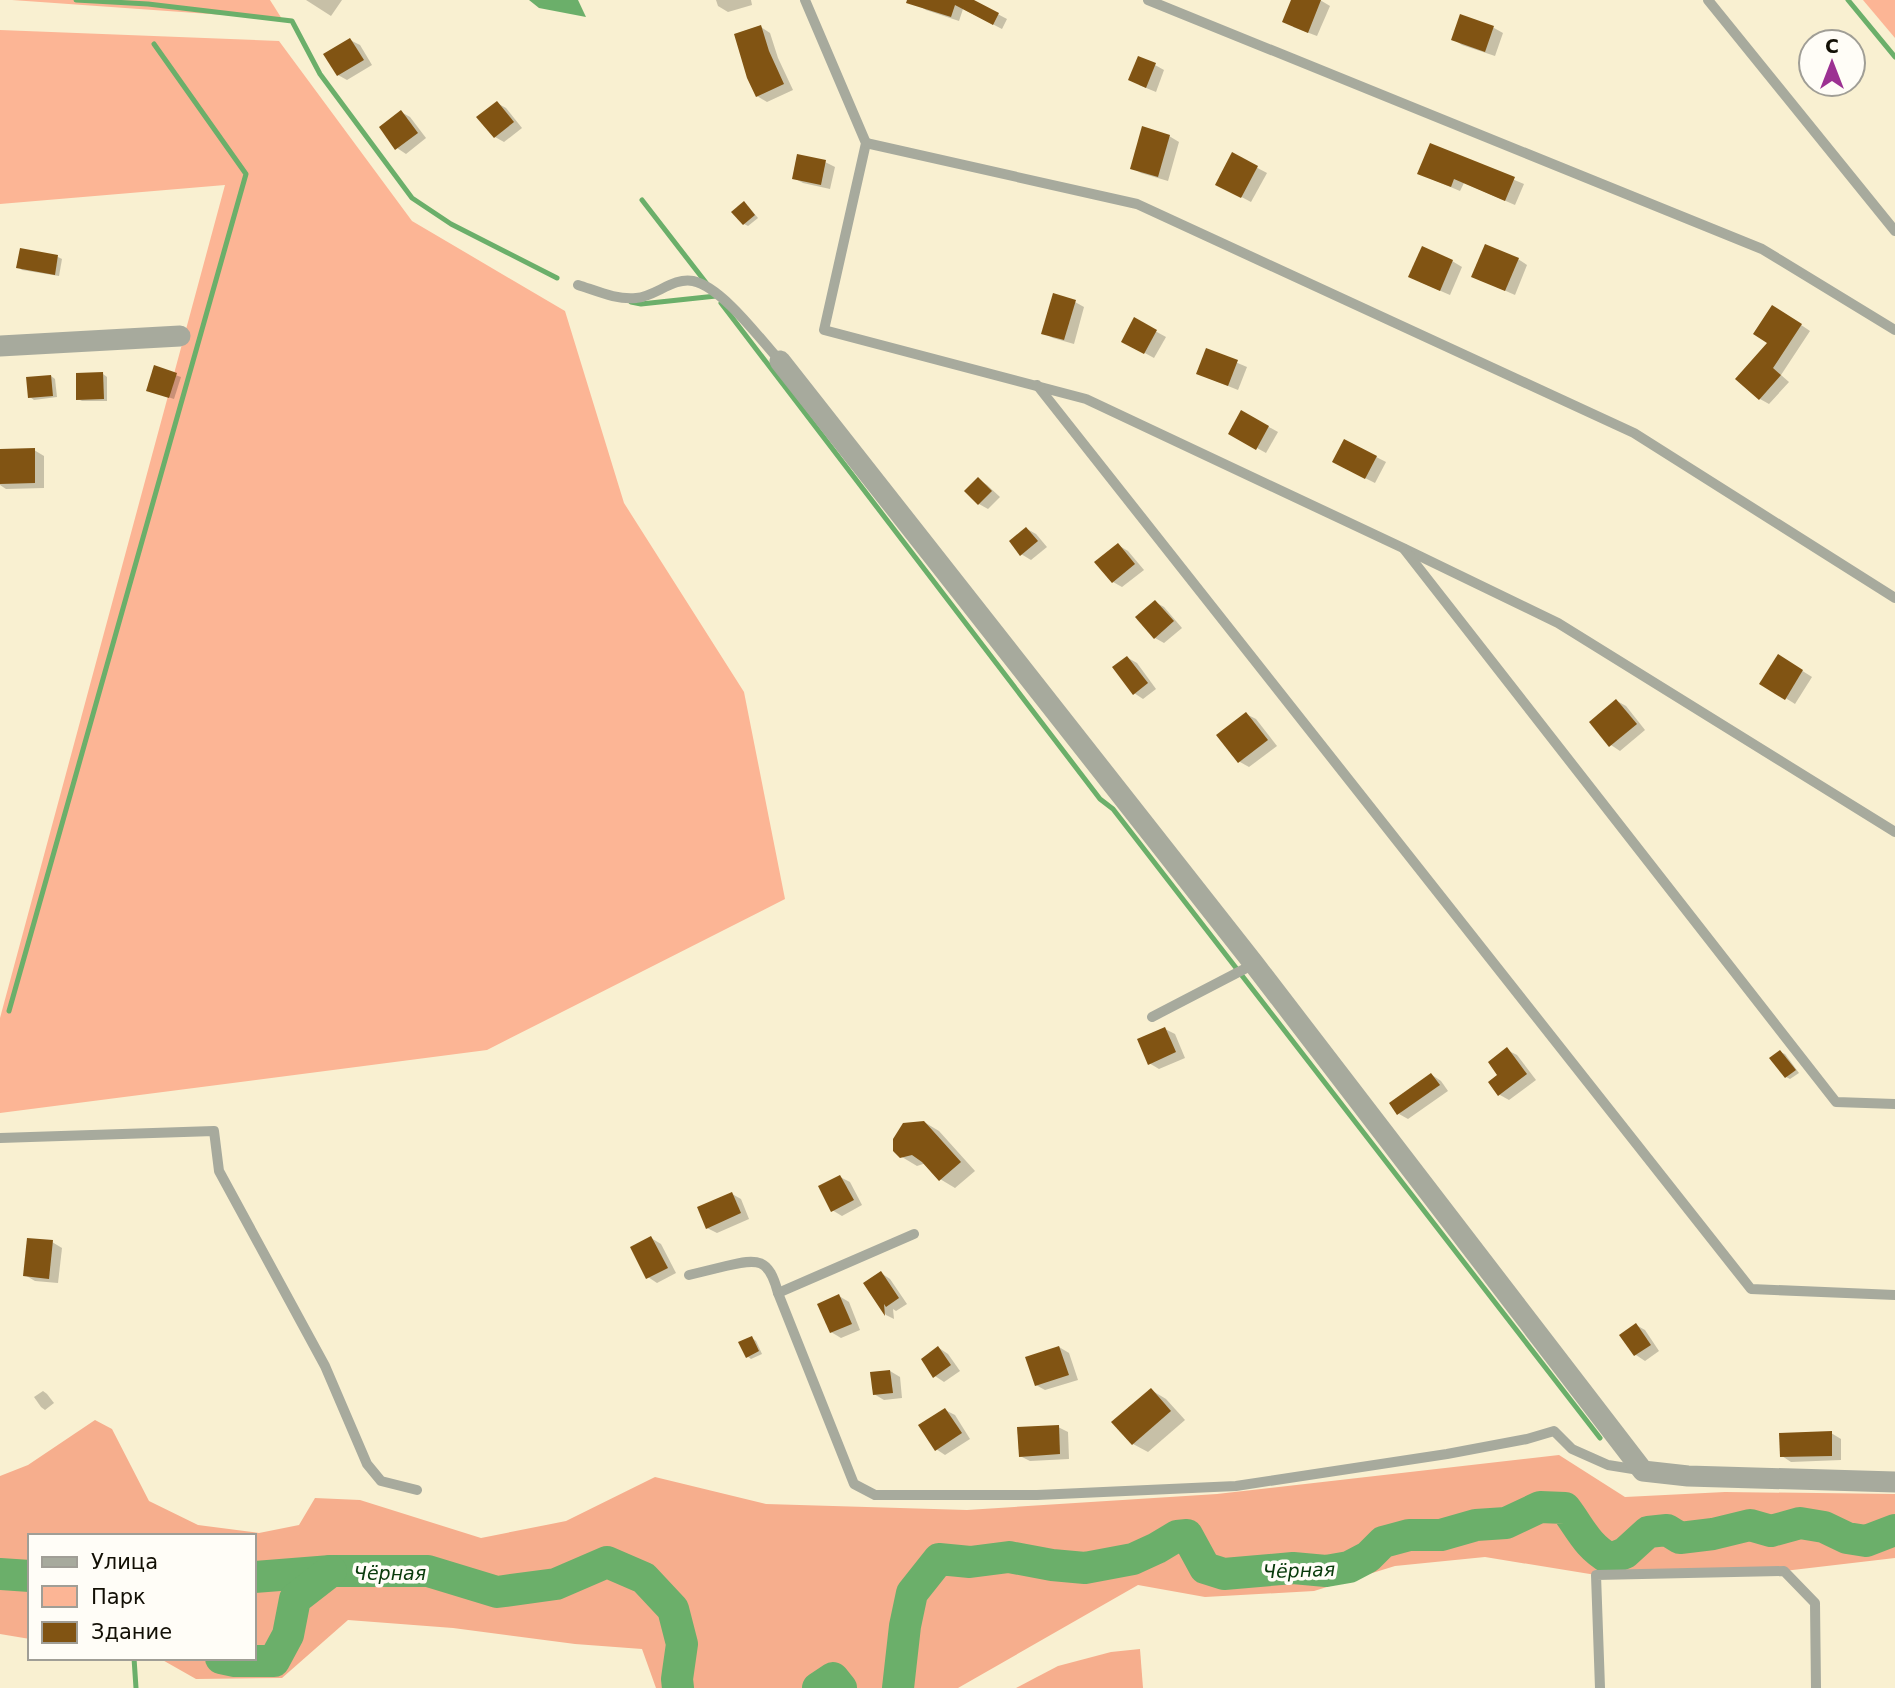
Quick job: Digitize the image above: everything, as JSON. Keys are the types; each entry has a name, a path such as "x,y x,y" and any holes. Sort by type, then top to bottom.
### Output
{"street":[{"path":"0,346 180,336"},
{"path":"780,361 1254,964 1643,1471 1688,1476 1895,1482"}],"lane":[{"path":"805,0 866,143 824,330 1086,398 1558,623 1895,832"},
{"path":"1148,0 1762,249 1895,330"},
{"path":"1708,0 1895,231"},
{"path":"866,143 1138,204 1634,433 1895,598"},
{"path":"578,285 615,296 638,299 682,281 693,281 723,298 780,361"},
{"path":"1038,386 1751,1289 1895,1295"},
{"path":"1403,548 1836,1102 1895,1104"},
{"path":"1152,1017 1254,964"},
{"path":"0,1138 214,1132 219,1171 325,1366 367,1464 381,1482 417,1490"},
{"path":"778,1293 914,1234"},
{"path":"689,1275 749,1261 761,1263 774,1276 778,1293 854,1483 875,1495 1038,1495 1236,1486 1447,1454 1527,1439 1554,1431 1572,1449 1608,1465 1643,1471"},
{"path":"1600,1688 1596,1575 1784,1571 1815,1604 1816,1688"}],"green space":[{"path":"12,0 270,0 282,19"},
{"path":"1863,0 1895,0 1895,38"},
{"path":"0,30 279,41 412,221 565,311 624,503 744,692 785,899 487,1050 0,1113 0,1018 225,185 0,204"}],"shaded area":[{"path":"529,0 578,0 586,17 539,8"},
{"path":"95,1420 112,1429 149,1501 198,1525 259,1533 299,1525 315,1498 360,1500 481,1538 566,1521 655,1477 766,1504 967,1510 1217,1494 1559,1455 1625,1497 1725,1492 1895,1494 1895,1558 1784,1571 1596,1575 1485,1557 1395,1566 1314,1591 1205,1597 1138,1585 958,1688 656,1688 642,1649 575,1644 453,1628 348,1620 282,1678 196,1679 163,1660 256,1660 256,1534 28,1534 28,1639 0,1634 0,1476 28,1465"},
{"path":"1140,1649 1143,1688 1016,1688 1058,1666 1111,1652"}],"building":[{"path":"907,0 974,0 999,13 993,25 955,5 951,17 906,3"},
{"path":"1291,0 1321,0 1308,33 1282,22"},
{"path":"1460,14 1494,26 1485,52 1451,40"},
{"path":"761,25 784,84 756,97 747,78 734,34"},
{"path":"350,38 364,60 337,76 323,54"},
{"path":"1138,56 1156,63 1146,88 1128,80"},
{"path":"497,101 514,122 494,138 476,117"},
{"path":"401,110 418,133 395,150 379,127"},
{"path":"1142,126 1170,135 1158,177 1130,169"},
{"path":"1430,143 1515,177 1505,201 1454,179 1451,187 1417,174"},
{"path":"1232,152 1258,166 1241,198 1215,185"},
{"path":"797,154 826,160 821,185 792,179"},
{"path":"744,201 755,215 743,225 731,212"},
{"path":"1485,244 1519,258 1505,291 1471,277"},
{"path":"1422,246 1453,260 1440,291 1408,277"},
{"path":"20,248 58,255 55,275 16,268"},
{"path":"1053,293 1076,300 1064,340 1041,334"},
{"path":"1772,305 1802,324 1773,368 1781,375 1759,400 1735,379 1767,343 1753,334"},
{"path":"1134,317 1157,330 1144,354 1121,342"},
{"path":"1206,348 1238,360 1228,386 1196,374"},
{"path":"154,365 177,373 169,398 146,391"},
{"path":"103,372 104,399 76,400 76,373"},
{"path":"51,375 53,396 28,398 26,377"},
{"path":"1241,410 1269,426 1256,450 1228,434"},
{"path":"1344,439 1377,456 1365,479 1332,462"},
{"path":"35,448 35,483 0,484 0,449"},
{"path":"978,477 992,491 978,505 964,491"},
{"path":"1026,527 1038,541 1020,556 1009,541"},
{"path":"1118,543 1135,564 1112,583 1094,562"},
{"path":"1155,600 1174,621 1154,639 1135,617"},
{"path":"1778,654 1803,670 1785,700 1759,684"},
{"path":"1127,656 1148,683 1133,695 1112,667"},
{"path":"1616,699 1637,724 1609,747 1589,722"},
{"path":"1246,712 1268,740 1238,763 1216,735"},
{"path":"1165,1027 1176,1052 1148,1065 1137,1039"},
{"path":"1507,1047 1527,1074 1498,1096 1488,1082 1497,1075 1488,1062"},
{"path":"1780,1050 1796,1070 1785,1078 1769,1058"},
{"path":"1431,1073 1440,1085 1397,1115 1389,1103"},
{"path":"924,1121 961,1162 939,1181 912,1155 900,1158 893,1151 893,1139 903,1123"},
{"path":"840,1175 854,1200 831,1212 818,1186"},
{"path":"732,1192 741,1213 706,1229 697,1207"},
{"path":"651,1236 668,1268 646,1279 630,1247"},
{"path":"27,1238 53,1240 49,1279 23,1276"},
{"path":"881,1271 899,1298 886,1307 884,1304 885,1316 863,1283"},
{"path":"839,1294 852,1324 830,1333 817,1304"},
{"path":"1636,1323 1651,1345 1634,1356 1619,1335"},
{"path":"752,1336 759,1351 746,1358 738,1342"},
{"path":"938,1346 951,1365 933,1378 921,1359"},
{"path":"1059,1346 1069,1375 1035,1386 1025,1357"},
{"path":"890,1370 893,1393 873,1395 870,1372"},
{"path":"1151,1388 1171,1411 1132,1445 1111,1422"},
{"path":"945,1408 962,1433 935,1451 918,1425"},
{"path":"1059,1425 1060,1454 1019,1457 1017,1427"},
{"path":"1832,1431 1832,1456 1780,1457 1779,1433"}],"waterway":[{"path":"76,0 148,4 292,21 320,74 412,198 451,224 557,278"},
{"path":"1848,0 1895,57"},
{"path":"9,1011 246,174 154,44"},
{"path":"642,200 707,284"},
{"path":"631,302 641,304 716,296"},
{"path":"721,303 1100,799 1113,809 1600,1438"},
{"name":"Чёрная","path":"898,1688 905,1626 912,1593 939,1559 970,1562 1009,1557 1085,1568 1133,1559 1177,1536 1187,1535 1205,1568 1224,1574 1293,1568 1326,1571 1349,1567 1368,1557 1383,1542 1409,1535 1441,1535 1476,1525 1506,1523 1540,1507 1565,1508 1589,1542 1610,1559 1625,1553 1648,1532 1667,1530 1680,1538 1750,1525 1771,1531 1800,1523 1824,1527 1847,1538 1866,1541 1895,1530"},
{"name":"Чёрная","path":"256,1577 331,1571 428,1571 497,1592 556,1584 607,1562 644,1578 673,1609 682,1644 678,1688"},
{"path":"230,1660 274,1661 288,1635 295,1599 331,1571"},
{"name":"Чёрная","path":"0,1574 28,1576"},
{"path":"134,1660 136,1688"},
{"name":"Чёрная","path":"818,1688 833,1678 841,1688"}]}
